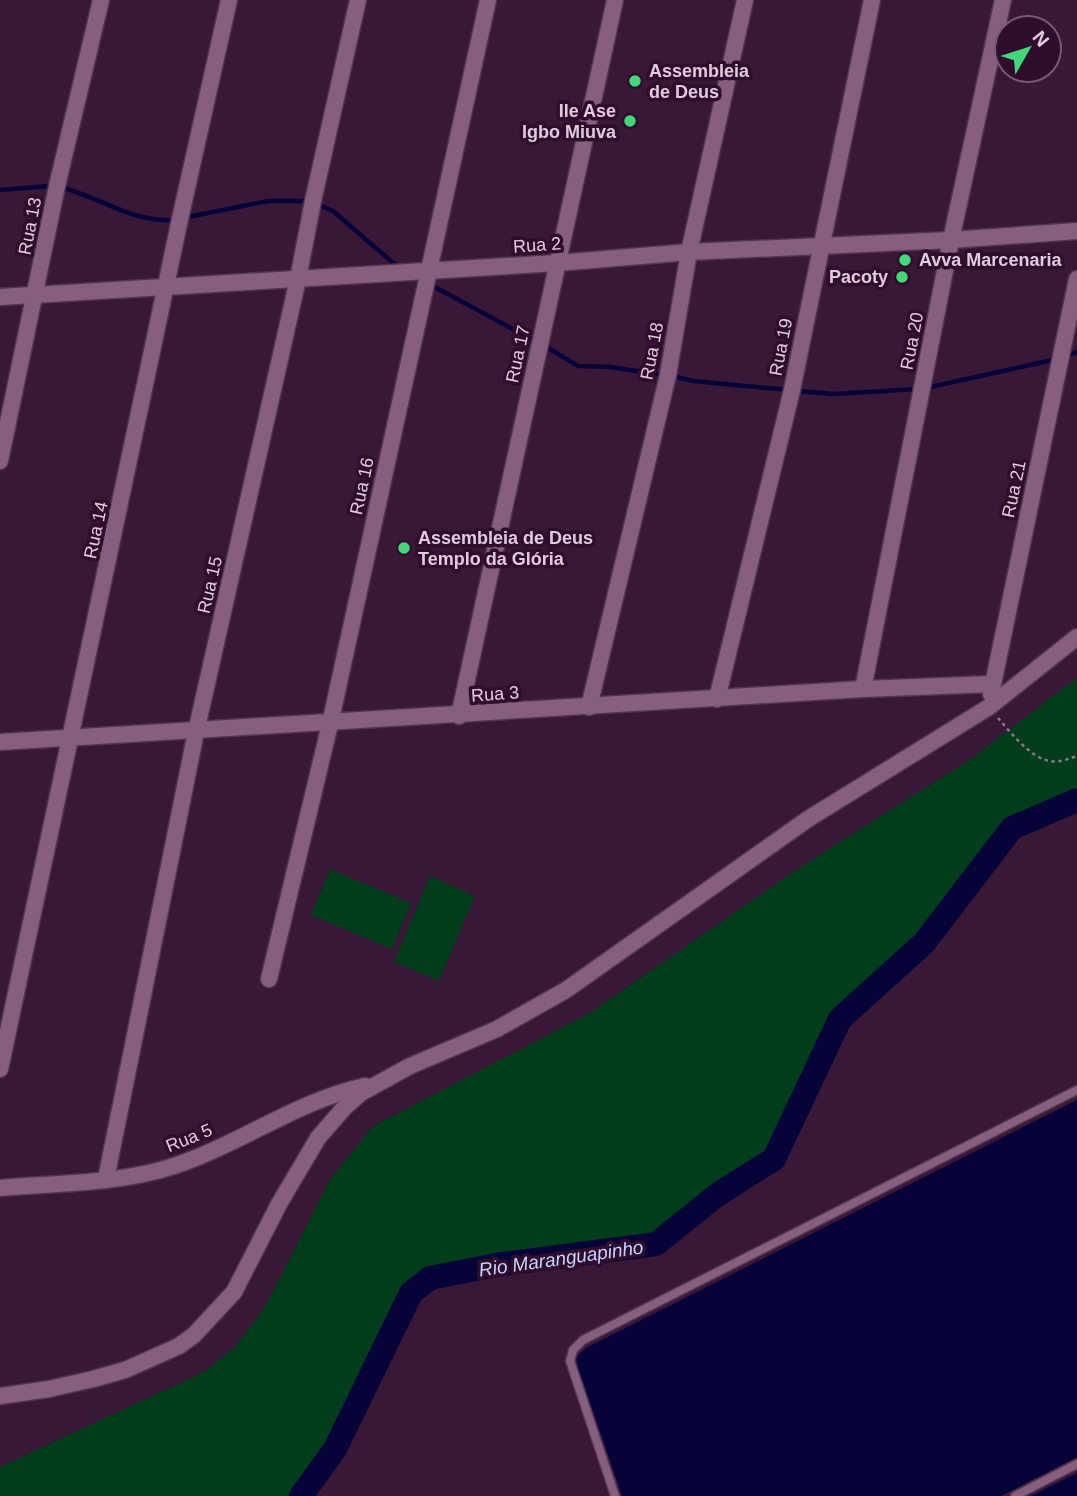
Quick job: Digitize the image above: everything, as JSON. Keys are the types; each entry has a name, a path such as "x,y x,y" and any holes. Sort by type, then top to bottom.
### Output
{"street":[{"name":"Rua 13","path":"0,461 57,186 101,0"},
{"name":"Rua 14","path":"0,1069 229,0"},
{"name":"Rua 15","path":"106,1179 197,732 358,0"},
{"name":"Rua 16","path":"269,979 330,724 488,0"},
{"name":"Rua 17","path":"459,716 615,0"},
{"name":"Rua 18","path":"589,707 668,375 689,252 745,0"},
{"name":"Rua 19","path":"717,699 792,390 872,0"},
{"name":"Rua 20","path":"863,689 951,240 1003,0"},
{"name":"Rua 2","path":"0,297 557,263 689,252 951,240 1077,231"},
{"name":"Rua 21","path":"989,707 1077,279"},
{"path":"0,1396 50,1389 125,1370 179,1346 194,1335 234,1292 279,1204 318,1138 361,1093 410,1066 497,1030 566,990 808,819 989,707 1077,637"},
{"name":"Rua 3","path":"0,742 330,724 863,689 992,684"},
{"name":"Rua 5","path":"0,1188 106,1179 173,1166 322,1098 381,1082"}],"lane":[{"path":"615,1496 570,1361 573,1350 583,1340 1077,1090"},
{"path":"1015,1496 1077,1464"}],"path":[{"path":"989,707 1003,725 1035,754 1048,761 1077,756"}],"green space":[{"path":"1077,678 1077,800 1012,828 924,943 840,1019 774,1159 717,1195 656,1244 496,1265 431,1278 411,1293 335,1449 301,1496 0,1496 0,1467 204,1372 235,1347 265,1307 330,1180 372,1127 590,1013 796,870 971,759"},
{"path":"330,869 411,903 392,949 311,915"},
{"path":"430,876 475,896 439,981 394,962"}],"shaded area":[{"path":"1077,1100 1077,1457 1001,1496 622,1496 578,1368 576,1357 586,1348"},
{"path":"1077,1473 1077,1496 1031,1496"}],"waterway":[{"path":"0,190 51,186"},
{"path":"60,187 130,214 159,220 175,220"},
{"path":"183,218 268,201 309,201"},
{"path":"317,204 333,211 402,268"},
{"path":"431,285 537,342"},
{"path":"545,346 578,366 610,367 663,375"},
{"path":"1066,356 1077,352"},
{"path":"926,388 1057,359"},
{"path":"672,376 694,381 788,390"},
{"path":"797,391 834,394 917,389"},
{"name":"Rio Maranguapinho","path":"301,1496 335,1449 411,1293 430,1278 496,1265 656,1244 717,1195 774,1159 840,1019 924,943 1012,828 1077,800"}],"place":[{"name":"Assembleia de Deus","path":"635,81"},
{"name":"Ile Ase Igbo Miuva","path":"630,121"},
{"name":"Avva Marcenaria","path":"905,260"},
{"name":"Pacoty","path":"902,277"},
{"name":"Assembleia de Deus Templo da Glória","path":"404,548"}]}
